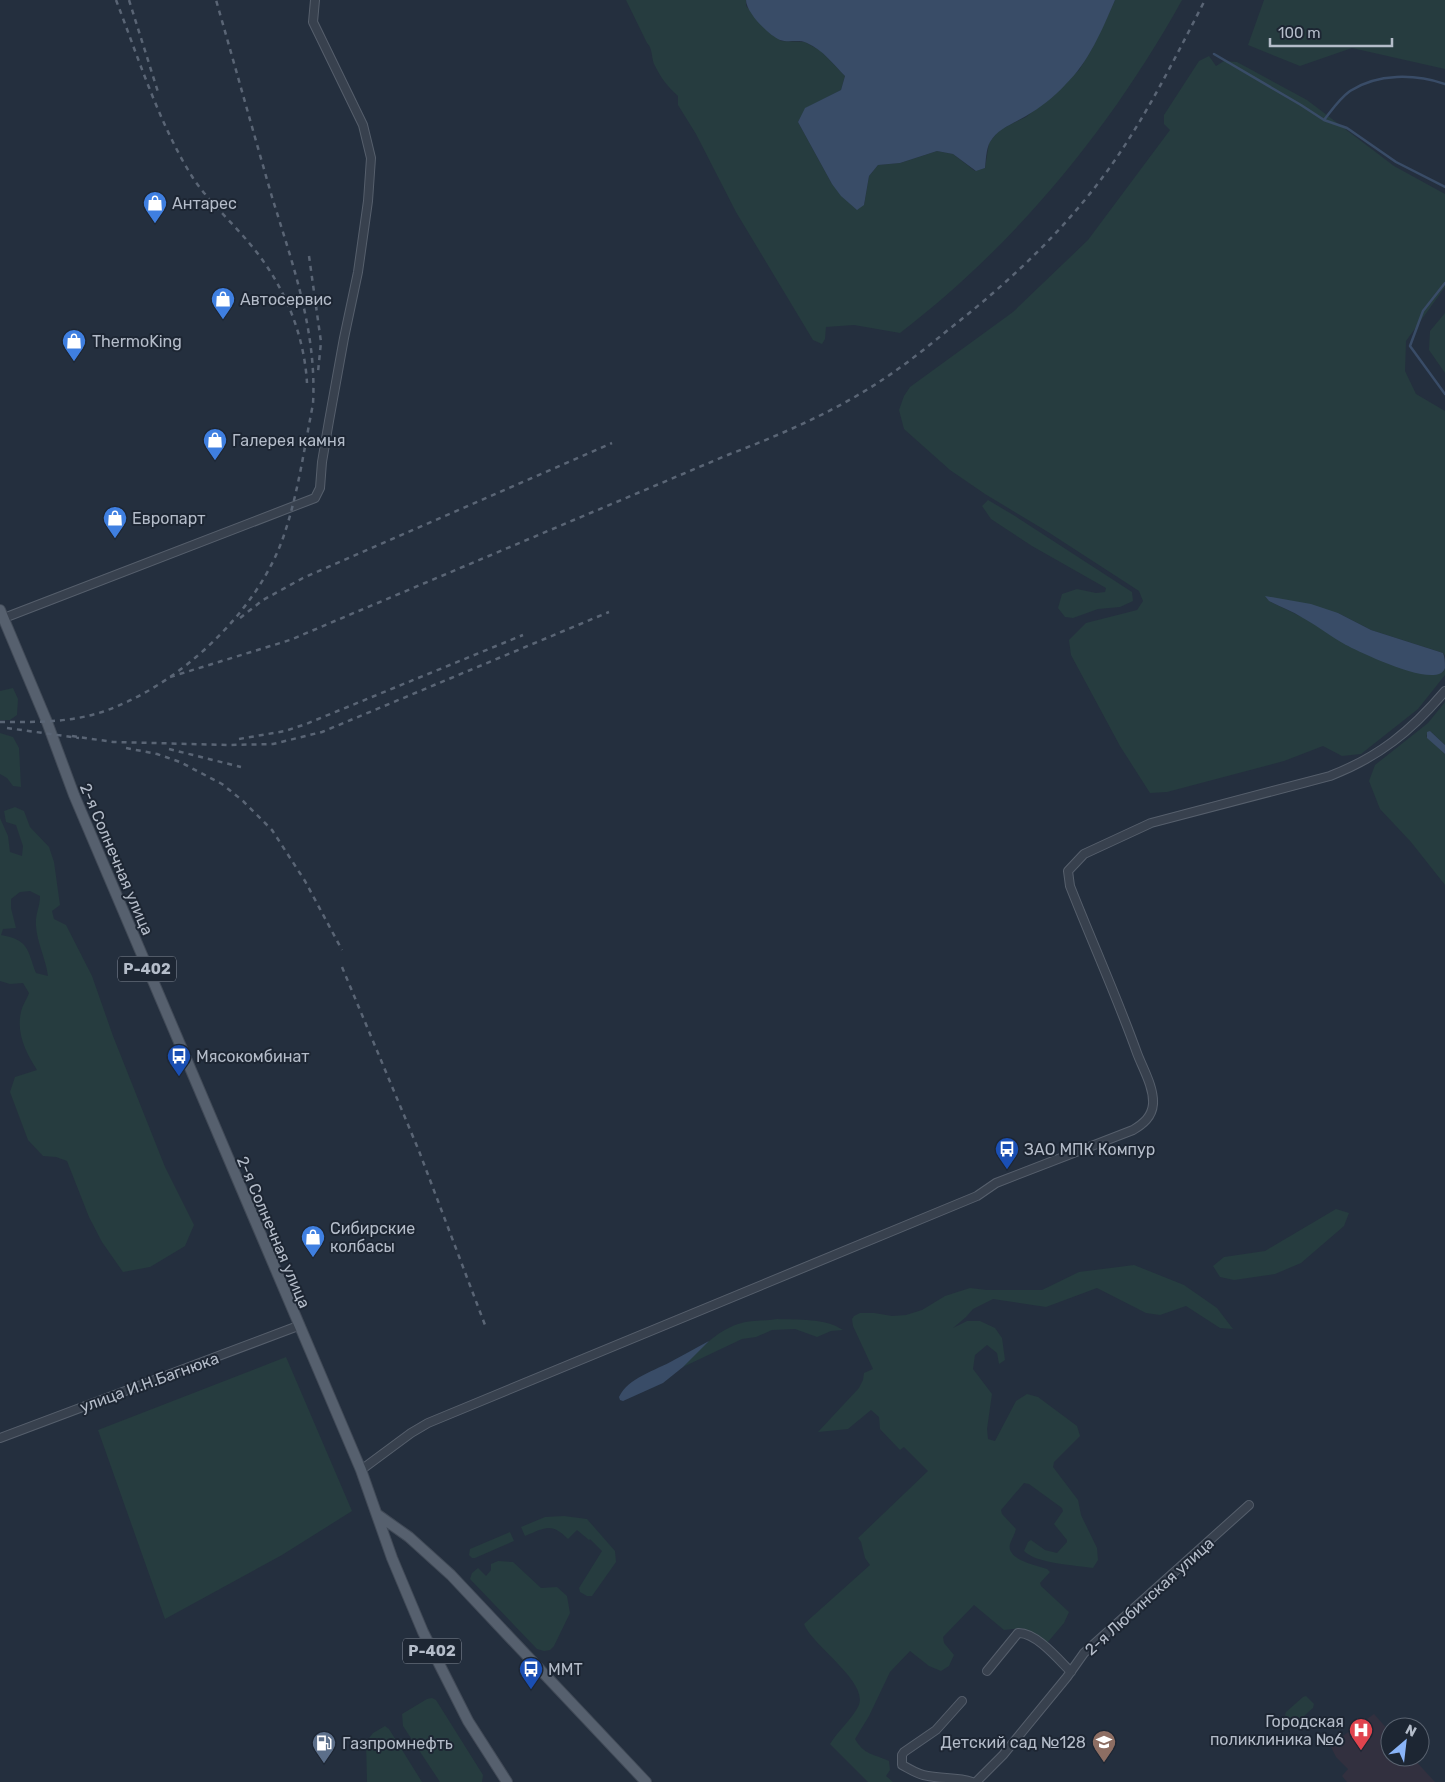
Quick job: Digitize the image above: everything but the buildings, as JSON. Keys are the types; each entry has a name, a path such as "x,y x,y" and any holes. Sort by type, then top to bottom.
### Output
{"main road":[{"name":"2-я Солнечная улица","path":"2,614 47,722 74,796 378,1516"},
{"name":"Р-402","path":"378,1516 397,1572 445,1678 503,1781"},
{"path":"378,1516 409,1537 451,1575 646,1782"}],"street":[{"path":"2,614 315,498 318,494 340,356 358,272 368,201 371,158 363,125 313,22 314,0"},
{"path":"360,1470 428,1423 977,1196 996,1183 1143,1125 1149,1117 1153,1105 1152,1092 1070,886 1068,870 1084,854 1151,823 1330,776 1355,766 1379,753 1411,727 1445,691"},
{"name":"улица И.Н.Багнюка","path":"0,1438 298,1326"},
{"name":"2-я Любинская улица","path":"976,1782 1003,1755 1071,1672 1084,1652 1249,1506"},
{"path":"986,1671 1018,1633 1024,1632 1036,1640 1071,1672"},
{"path":"962,1701 936,1730 904,1752 902,1755 902,1765 918,1774 972,1782"}],"shaded area":[{"name":"Городская поликлиника №6","path":"1374,1714 1380,1721 1380,1767 1421,1767 1435,1782 1347,1782 1342,1776 1348,1769 1336,1757 1330,1745"}],"green space":[{"path":"626,0 746,0 746,6 781,41 805,42 821,51 845,76 841,90 806,108 798,122 832,184 864,205 869,176 878,165 900,163 937,151 953,154 975,171 985,168 989,143 999,130 1026,117 1079,70 1093,47 1115,0 1182,0 1124,94 1092,138 1058,181 983,261 943,298 900,333 854,325 826,327 825,339 822,344 813,340 736,212 696,134 678,105 678,96 665,82 655,66 650,48"},
{"path":"1264,0 1445,0 1445,69 1352,48 1300,66 1248,45"},
{"path":"1209,56 1216,66 1224,61 1237,62 1307,100 1394,166 1445,194 1445,287 1406,341 1405,371 1416,394 1445,411 1445,656 1443,653 1371,630 1338,613 1269,601 1302,617 1443,672 1445,668 1445,675 1418,709 1361,754 1342,756 1323,746 1284,761 1167,792 1150,793 1120,746 1071,655 1069,640 1086,623 1137,610 1143,601 1139,591 950,470 904,429 899,410 904,396 910,387 1013,312 1088,240 1170,130 1164,124 1164,115 1199,61"},
{"path":"1445,313 1445,373 1429,350 1430,331"},
{"path":"988,500 1132,592 1133,601 1120,607 1098,609 1073,618 1065,617 1058,608 1062,594 1077,589 1096,593 1105,592 1106,588 1032,546 991,519 982,506"},
{"path":"13,688 18,699 17,715 10,720 0,720 0,691"},
{"path":"1445,702 1445,745 1430,731 1426,736 1445,754 1445,885 1411,842 1380,809 1369,781 1375,765 1428,723"},
{"path":"0,733 13,737 19,748 21,787 13,786 7,778 0,774"},
{"path":"15,807 24,811 30,827 49,847 54,862 60,905 52,911 54,919 66,925 92,976 113,1036 165,1167 194,1225 185,1246 150,1267 123,1272 102,1242 89,1217 67,1161 56,1157 43,1156 28,1140 10,1092 15,1077 37,1070 26,1050 20,1028 22,1010 29,993 23,983 10,984 0,981 0,818 8,836 10,852 22,856 23,846 16,825 6,822 4,811","holes":["30,891 40,896 36,926 48,976 36,973 26,947 22,943 1,935 3,929 16,928 11,908 11,899 20,892"]},
{"path":"1336,1209 1349,1213 1344,1226 1301,1263 1275,1274 1234,1280 1220,1277 1213,1266 1224,1257 1265,1251"},
{"path":"1134,1265 1184,1285 1217,1308 1233,1329 1220,1328 1186,1306 1160,1315 1146,1313 1097,1288 1046,1307 993,1299 973,1309 953,1328 967,1321 980,1321 995,1328 1002,1338 1005,1360 999,1364 997,1353 987,1345 975,1355 973,1369 992,1394 987,1429 988,1439 995,1441 1016,1401 1027,1394 1038,1397 1077,1426 1080,1436 1054,1462 1053,1467 1078,1500 1081,1515 1097,1548 1098,1560 1093,1568 1067,1565 1038,1559 1024,1551 1031,1540 1045,1550 1057,1553 1067,1540 1054,1524 1063,1511 1062,1508 1029,1484 1024,1483 1001,1510 1002,1514 1016,1529 1010,1544 1010,1550 1017,1558 1029,1564 1047,1569 1050,1572 1040,1583 1069,1612 1064,1623 1047,1643 1022,1628 1004,1630 974,1605 943,1637 944,1643 954,1655 949,1666 941,1671 929,1666 910,1651 890,1672 869,1716 855,1739 866,1751 889,1761 890,1770 886,1776 893,1782 868,1782 830,1744 858,1707 860,1697 856,1687 849,1676 809,1633 804,1624 870,1565 865,1558 861,1542 858,1538 928,1471 904,1447 900,1450 880,1429 879,1417 871,1410 848,1429 818,1432 859,1388 864,1373 873,1369 853,1326 852,1319 860,1313 892,1316 906,1315 922,1310 945,1296 970,1288 987,1290 1042,1290 1079,1272"},
{"path":"777,1319 828,1323 843,1330 831,1331 817,1337 795,1329 772,1330 756,1337 742,1339 683,1367 708,1342 730,1327 747,1322"},
{"path":"286,1357 352,1511 282,1555 165,1619 98,1430"},
{"path":"564,1516 587,1519 615,1551 616,1562 592,1596 587,1596 580,1592 579,1588 602,1551 590,1539 577,1530 568,1539 552,1528 543,1529 525,1536 521,1527 545,1517"},
{"path":"510,1532 514,1541 475,1558 469,1555 470,1549"},
{"path":"498,1561 513,1562 541,1588 557,1587 567,1596 570,1613 554,1646 550,1650 537,1649 470,1579 472,1573 478,1568 486,1576 491,1570 491,1564"},
{"path":"1306,1696 1314,1704 1313,1708 1293,1724 1285,1715 1286,1712"},
{"path":"432,1698 436,1700 483,1775 482,1782 440,1782 403,1726 402,1714"},
{"path":"385,1726 389,1729 422,1782 367,1782 366,1742 373,1733"}],"water":[{"path":"746,0 1115,0 1094,45 1074,76 1047,102 1001,130 993,137 986,155 985,168 976,171 953,154 937,151 900,163 878,165 869,176 864,205 857,210 841,196 832,184 798,122 805,108 841,90 845,76 828,58 813,46 804,42 780,40 775,37 758,23 750,11"},
{"path":"1265,596 1311,604 1338,613 1371,630 1443,653 1445,668 1439,674 1428,675 1381,661 1335,639 1314,624 1269,601"},
{"path":"1430,731 1445,745 1445,754 1427,738 1427,732"},
{"path":"709,1341 683,1367 663,1383 623,1401 620,1400 619,1397 623,1390 636,1379"}],"waterway":[{"path":"1214,54 1324,120 1347,128 1396,162 1445,187"},
{"path":"1324,120 1346,94 1372,81 1384,78 1409,77 1445,84"},
{"path":"1445,283 1423,311 1410,346 1445,394"}],"railway":[{"path":"116,0 150,91 181,158 199,187 262,259 282,292 290,309 301,345 307,383"},
{"path":"129,0 158,92"},
{"path":"0,722 51,721 89,716 130,700 159,685 186,666 234,620 254,594 271,566 288,522 297,489 313,404 311,351 302,299 295,273 216,0"},
{"path":"170,677 290,640 786,431 823,414 876,384 922,351 992,294 1034,256 1091,193 1122,150 1160,87 1205,0"},
{"path":"309,256 321,342 318,372"},
{"path":"240,618 263,600 303,578 612,443"},
{"path":"72,736 113,742 230,745 273,744 322,732 609,612"},
{"path":"239,739 285,731 306,724 523,635"},
{"path":"7,728 79,738"},
{"path":"126,748 157,754 180,762 222,784 243,801 272,830 305,881 342,950"},
{"path":"169,749 241,767"},
{"path":"342,967 419,1151 485,1325"}],"place":[{"name":"Антарес","path":"155,224"},
{"name":"Автосервис","path":"223,320"},
{"name":"ThermoKing","path":"74,362"},
{"name":"Галерея камня","path":"215,461"},
{"name":"Европарт","path":"115,539"},
{"name":"Мясокомбинат","path":"179,1077"},
{"name":"ЗАО МПК Компур","path":"1007,1170"},
{"name":"Сибирские колбасы","path":"313,1258"},
{"name":"ММТ","path":"531,1690"},
{"name":"Городская поликлиника №6","path":"1361,1751"},
{"name":"Детский сад №128","path":"1104,1763"},
{"name":"Газпромнефть","path":"324,1764"}]}
